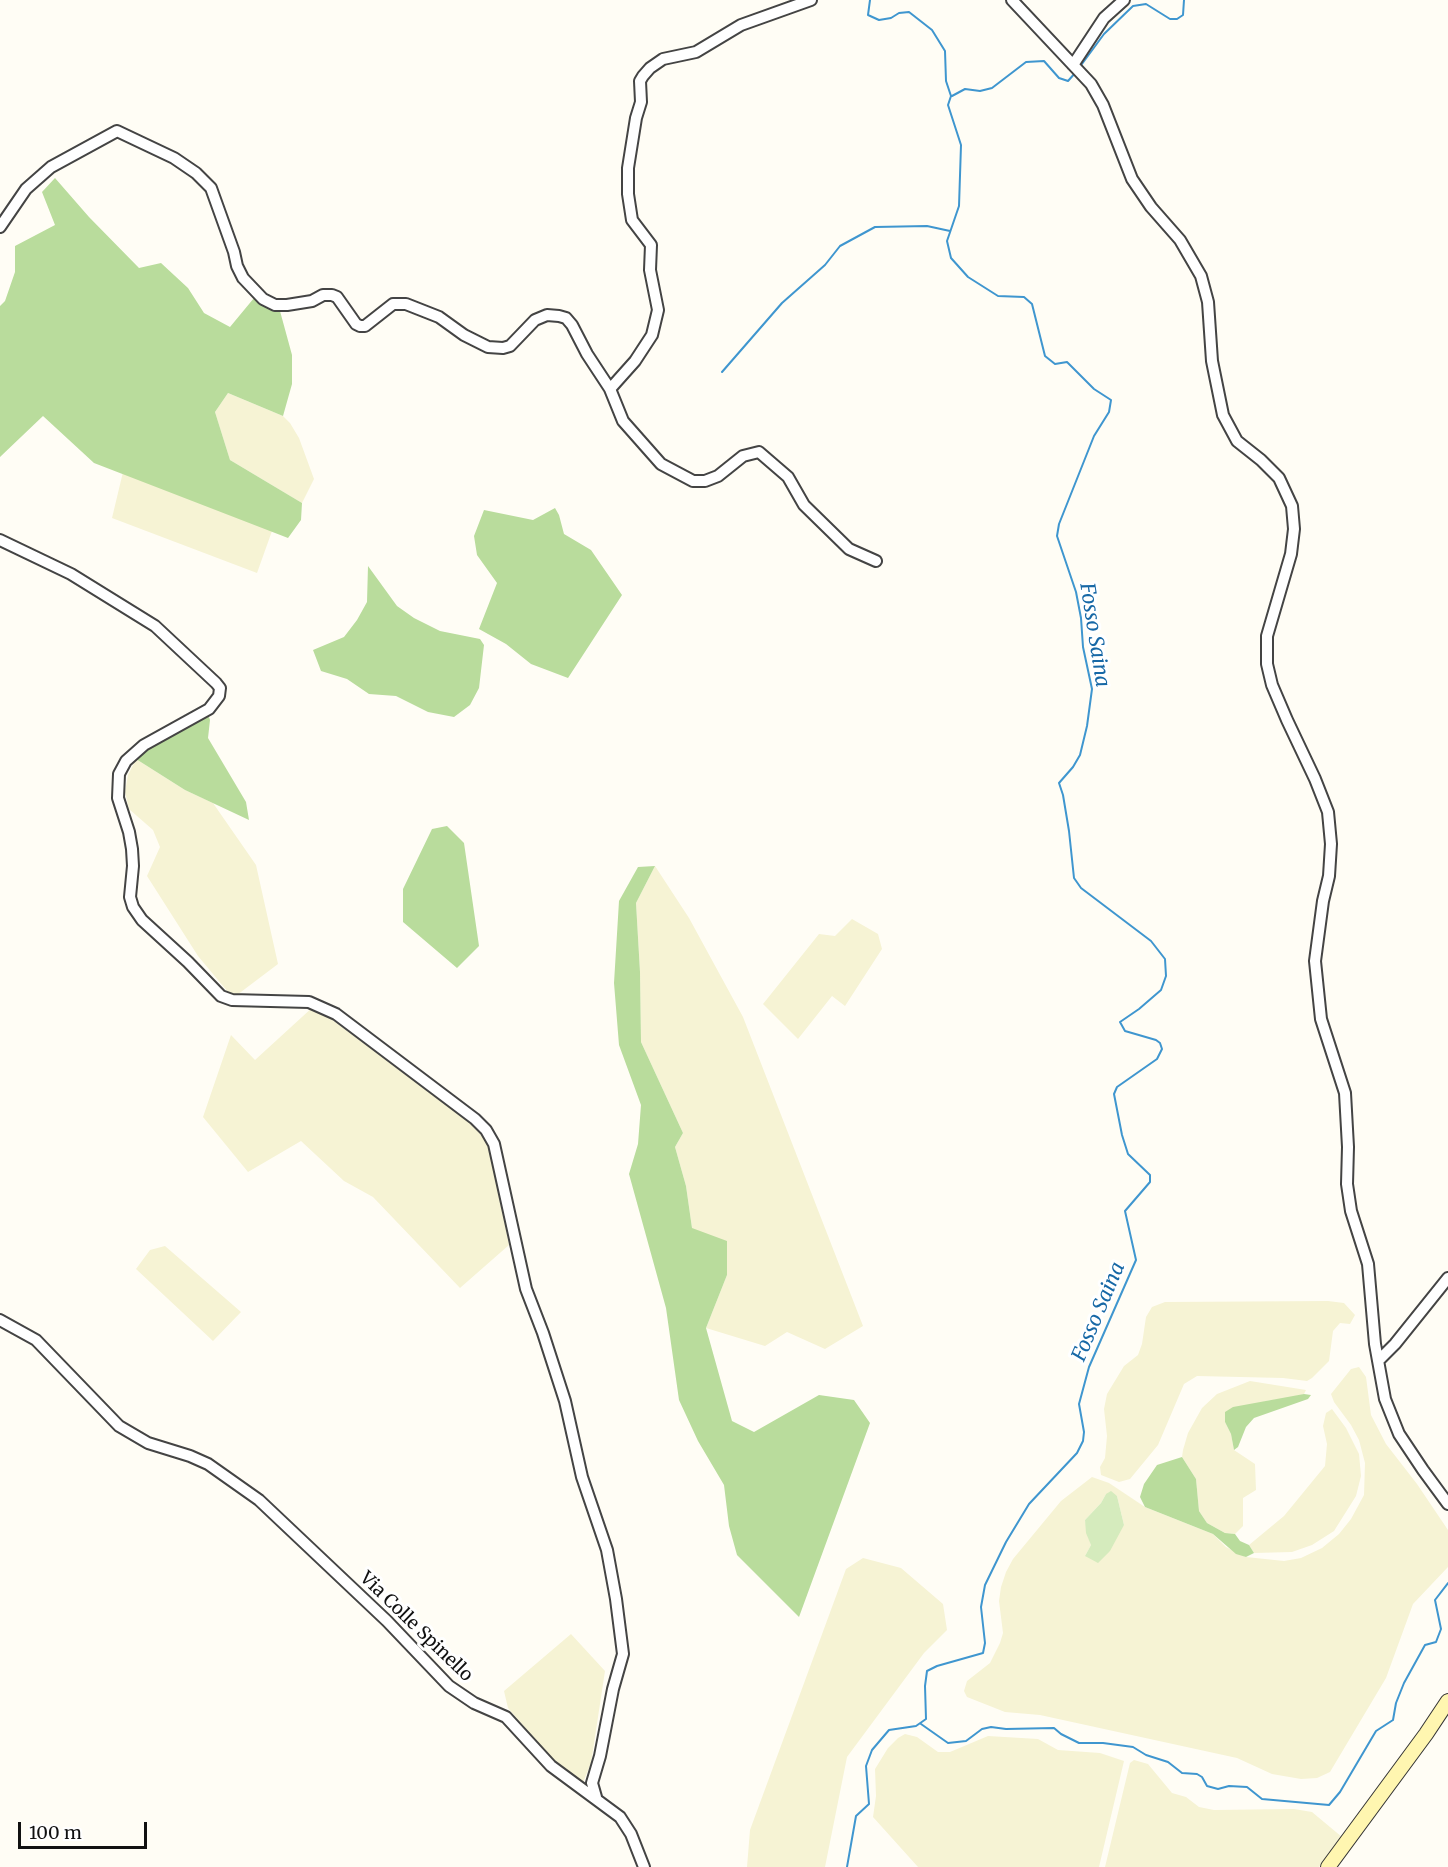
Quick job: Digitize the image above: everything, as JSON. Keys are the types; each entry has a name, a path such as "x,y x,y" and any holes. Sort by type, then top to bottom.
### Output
{"main road":[{"path":"1328,1867 1448,1701"}],"street":[{"path":"609,389 635,361 652,335 658,310 650,270 651,245 632,220 628,194 628,168 636,118 641,102 640,81 650,68 663,59 696,52 741,25 811,0"},
{"path":"1012,0 1083,76 1103,105 1132,179 1151,207 1180,240 1201,276 1208,302 1215,384 1223,415 1237,441 1279,478 1292,506 1294,529 1291,554 1267,636 1267,664 1272,685 1328,812 1331,844 1329,876 1323,901 1315,961 1321,1019 1345,1093 1348,1147 1347,1184 1351,1211 1368,1264 1378,1361 1385,1398 1399,1434 1448,1504"},
{"path":"1073,65 1104,18 1124,0"},
{"path":"0,227 26,189 51,166 117,131 174,158 196,173 211,188 237,266 243,278 263,299 275,305 287,305 312,301 322,295 332,295 337,297 356,324 360,326 365,326 393,304 406,304 439,317 464,335 488,347 503,348 510,346 535,320 547,315 566,318 609,389 623,421 662,464 693,481 705,482 718,476 743,456 759,452 788,477 804,504 849,549 876,561"},
{"path":"0,540 71,574 155,626 220,688 219,696 209,708 148,741 132,754 120,771 117,798 129,832 133,866 130,897 139,916 221,996 232,1000 309,1002 328,1010 392,1055 475,1119 492,1139 500,1164 527,1294 546,1341 568,1410 580,1472 607,1550 616,1599 623,1654 615,1679 600,1756 592,1783 596,1797"},
{"path":"1378,1361 1395,1344 1448,1278"},
{"name":"Via Colle Spinello","path":"0,1320 36,1340 119,1426 148,1443 201,1461 236,1482 268,1508 387,1621 449,1686 474,1703 504,1715 548,1763 571,1782 612,1809 625,1823 644,1867"}],"shaded area":[{"path":"228,393 283,416 290,423 299,438 314,479 302,503 230,460 215,412"},
{"path":"123,472 272,531 257,573 112,518"},
{"path":"136,759 185,790 213,803 256,865 278,964 233,998 198,956 147,876 160,847 153,830 129,809 125,792 128,775"},
{"path":"655,866 689,918 743,1017 863,1326 825,1349 787,1332 765,1346 706,1328 727,1275 692,1228 686,1186 675,1147 683,1133 641,1042 636,903"},
{"path":"852,919 878,934 882,949 845,1006 832,996 798,1039 763,1004 819,934 835,936"},
{"path":"314,1006 474,1126 490,1147 509,1245 460,1288 373,1197 344,1181 301,1141 248,1172 203,1117 231,1035 255,1060"},
{"path":"165,1246 241,1312 213,1341 136,1269 150,1250"},
{"path":"1328,1301 1344,1303 1355,1315 1350,1324 1340,1323 1333,1331 1329,1361 1312,1378 1307,1381 1283,1378 1197,1376 1184,1384 1158,1445 1130,1479 1119,1482 1101,1475 1100,1467 1105,1458 1107,1436 1104,1409 1107,1394 1124,1366 1138,1355 1146,1317 1152,1307 1165,1302"},
{"path":"1359,1367 1366,1377 1371,1415 1386,1444 1448,1530 1448,1567 1413,1604 1386,1678 1330,1772 1317,1778 1301,1779 1272,1774 1237,1758 1040,1715 1005,1712 967,1697 964,1691 967,1681 990,1663 1000,1643 1003,1633 999,1601 1001,1587 1013,1559 1061,1501 1092,1477 1109,1483 1145,1507 1213,1534 1226,1547 1246,1557 1284,1561 1301,1558 1322,1548 1339,1534 1351,1519 1364,1495 1365,1463 1359,1440 1331,1394 1351,1369","holes":["1106,1494 1117,1496 1124,1525 1085,1556 1091,1545 1085,1520"]},
{"path":"1250,1381 1306,1390 1304,1394 1295,1397 1266,1401 1225,1422 1231,1434 1234,1450 1255,1464 1256,1490 1243,1498 1243,1526 1235,1534 1225,1533 1207,1523 1199,1511 1196,1479 1182,1457 1183,1450 1188,1433 1202,1408 1217,1394"},
{"path":"1332,1409 1346,1428 1359,1454 1361,1476 1356,1496 1334,1531 1312,1545 1292,1552 1254,1553 1249,1545 1284,1516 1325,1466 1327,1444 1323,1426 1326,1413"},
{"path":"863,1558 901,1568 943,1604 947,1630 924,1653 847,1757 825,1867 747,1867 750,1830 846,1569"},
{"path":"571,1634 605,1671 591,1763 582,1785 554,1761 508,1708 504,1691"},
{"path":"905,1734 917,1737 938,1752 950,1752 988,1736 1038,1739 1058,1750 1100,1753 1124,1761 1099,1867 918,1867 873,1817 876,1796 875,1769 888,1748"},
{"path":"1134,1760 1148,1764 1172,1793 1186,1797 1199,1807 1214,1810 1294,1809 1312,1812 1342,1837 1319,1867 1105,1867 1130,1763"}],"green space":[{"path":"55,178 139,268 161,263 188,288 204,313 230,327 254,298 280,311 292,355 292,384 283,416 228,393 215,412 230,460 302,503 301,520 288,538 94,463 43,416 0,457 0,306 5,301 15,272 15,246 55,225 42,192"},
{"path":"555,508 564,534 591,550 622,595 568,678 531,664 506,644 479,629 497,583 477,555 474,536 484,510 533,520"},
{"path":"368,566 397,606 414,618 440,631 480,639 484,645 479,688 470,705 454,717 428,712 396,696 369,694 347,679 321,671 313,650 344,637 357,620 367,602"},
{"path":"208,714 210,720 208,738 246,802 249,820 185,790 136,759 159,738"},
{"path":"447,826 464,843 479,946 457,968 403,922 403,889 432,829"},
{"path":"655,866 636,903 641,1042 683,1133 675,1147 686,1186 692,1228 727,1241 727,1275 706,1328 732,1421 754,1432 819,1395 854,1400 870,1423 799,1617 737,1555 729,1526 724,1485 698,1441 679,1400 666,1308 629,1174 638,1144 641,1105 619,1045 614,983 619,901 638,867"},
{"path":"1304,1394 1311,1395 1308,1399 1254,1418 1246,1427 1238,1447 1234,1450 1231,1434 1225,1422 1225,1412 1233,1407"},
{"path":"1182,1457 1196,1479 1199,1511 1207,1523 1225,1533 1235,1534 1240,1541 1249,1545 1254,1553 1246,1557 1236,1554 1213,1534 1145,1507 1140,1497 1144,1484 1157,1465"},
{"path":"1111,1491 1117,1496 1124,1525 1110,1551 1098,1563 1085,1556 1091,1545 1086,1533 1085,1520"}],"waterway":[{"name":"Fosso Saina","path":"847,1867 856,1816 869,1804 866,1766 872,1750 889,1730 916,1726 926,1719 927,1671 983,1653 985,1643 981,1607 985,1585 1006,1542 1029,1504 1077,1453 1083,1441 1084,1432 1079,1404 1089,1367 1136,1260 1125,1211 1150,1182 1150,1175 1128,1154 1114,1094 1117,1087 1157,1059 1162,1049 1156,1040 1125,1031 1120,1022 1161,990 1166,976 1165,959 1151,941 1081,888 1074,878 1069,831 1059,783 1080,755 1092,689 1083,647 1076,592 1057,536 1059,524 1094,436 1109,412 1111,400 1094,389 1067,362 1055,364 1045,356 1032,304 1024,297 998,296 968,277 951,258 947,241 959,206 961,145 948,105 951,96 946,81 945,51 932,30 909,12 879,20 868,15 870,0"},
{"path":"1079,68 1104,34 1133,6 1146,4 1170,19 1177,19 1183,15 1184,0"},
{"path":"952,96 965,89 980,91 992,88 1026,62 1044,61 1059,78 1068,81 1076,72"},
{"path":"722,372 782,303 825,265 840,246 875,227 927,226 950,231"},
{"name":"Fosso Saina","path":"921,1724 948,1743 966,1741 982,1729 991,1727 1054,1728 1079,1743 1133,1747 1146,1755 1168,1762 1182,1773 1197,1774 1202,1777 1207,1786 1218,1789 1229,1786 1247,1787 1262,1799 1329,1805 1340,1792 1376,1731 1393,1720 1396,1703 1404,1683 1425,1645 1436,1642 1441,1629 1435,1600 1448,1583"}]}
